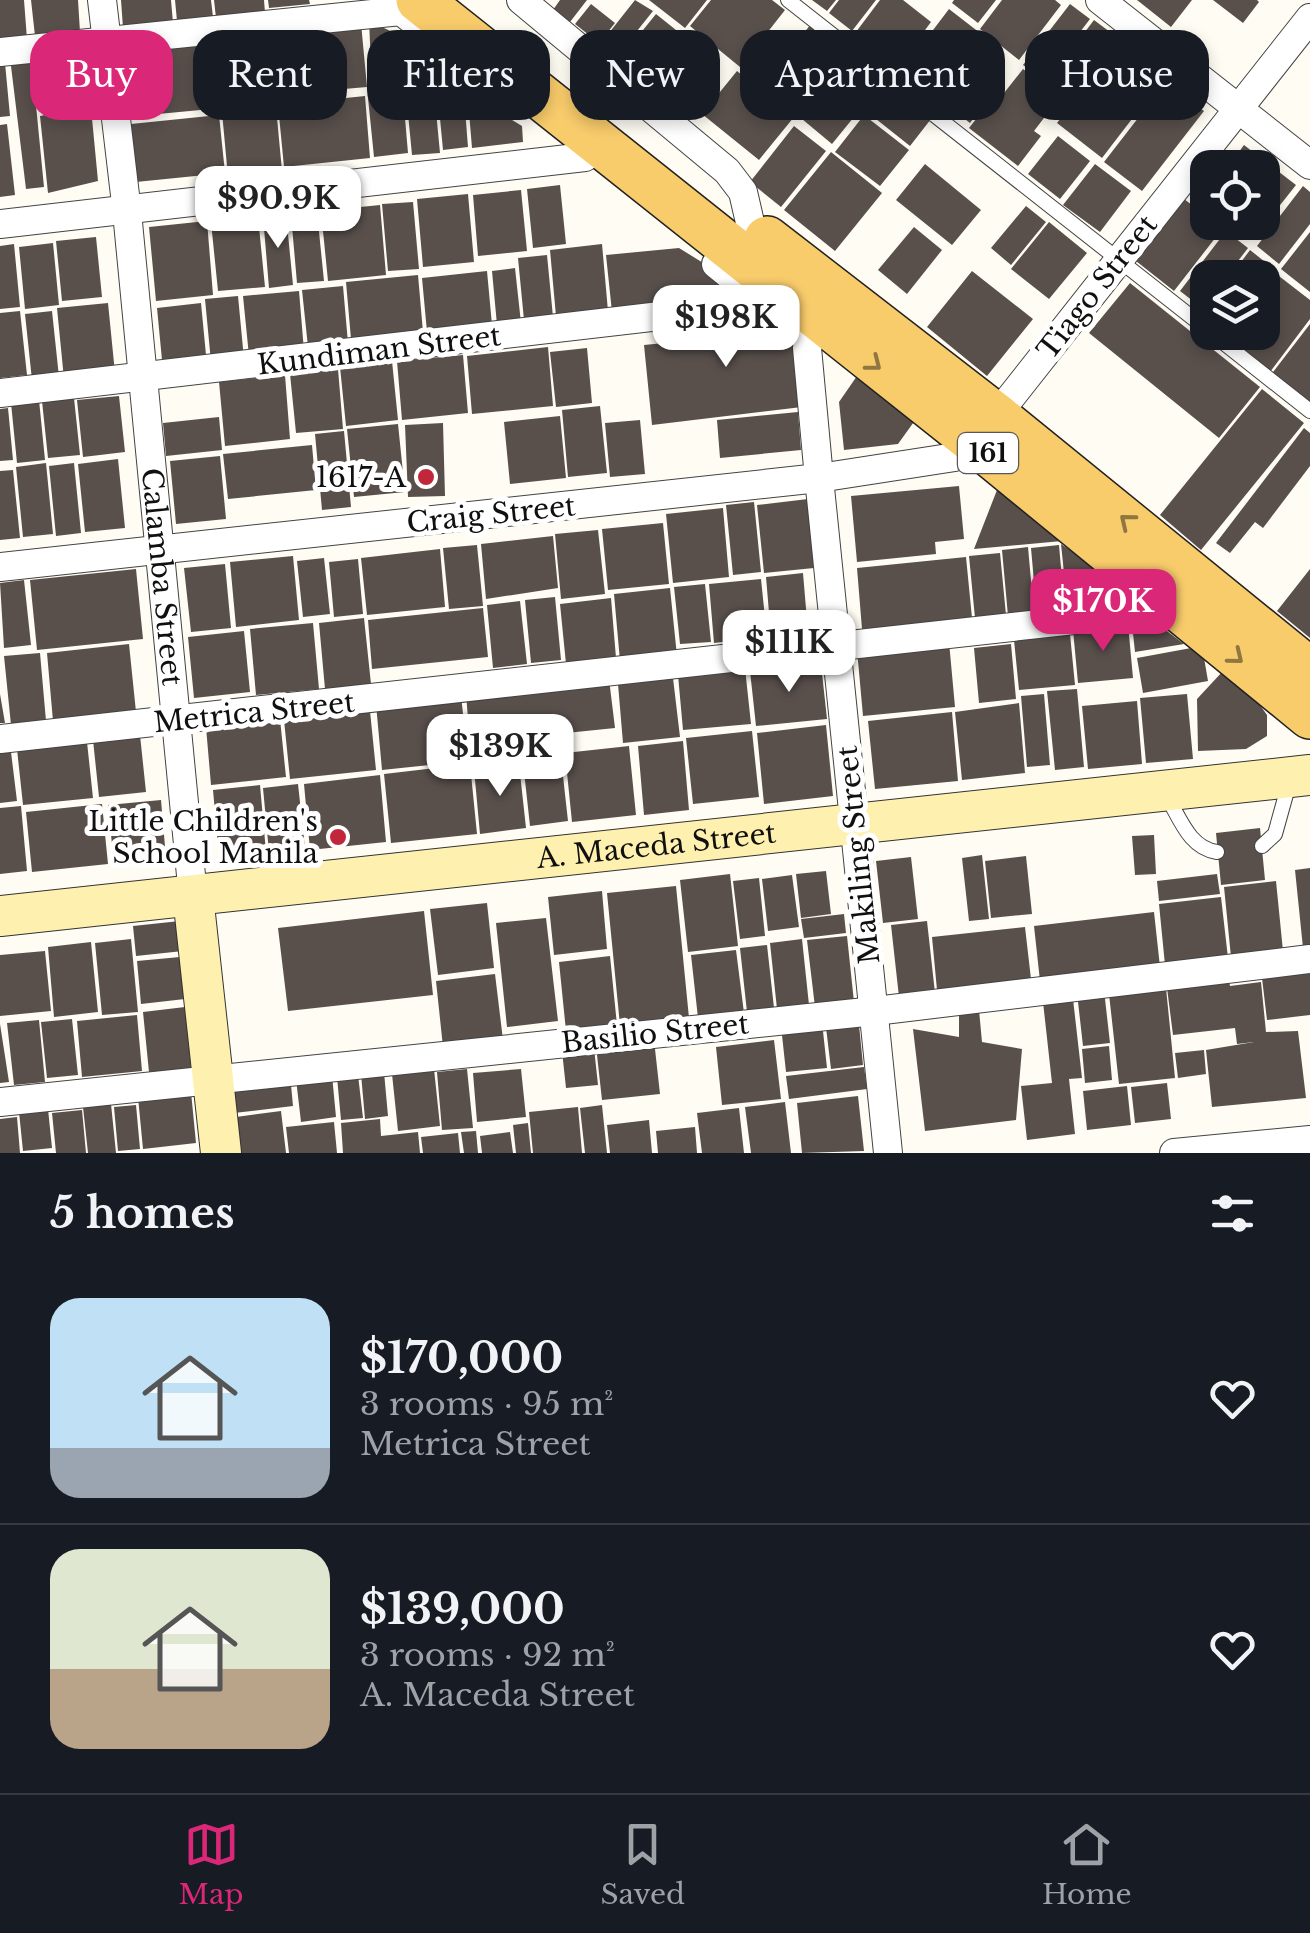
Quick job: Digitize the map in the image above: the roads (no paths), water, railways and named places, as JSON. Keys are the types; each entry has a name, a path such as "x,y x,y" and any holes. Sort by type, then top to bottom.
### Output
{"main road":[{"name":"161","path":"469,0 674,184 788,305 986,429 1310,672"},
{"name":"161","path":"410,6 674,184 751,227 986,429 1157,593 1310,716"},
{"name":"A. Maceda Street","path":"0,916 1166,794 1300,776"},
{"name":"Calamba Street","path":"193,896 221,1153"}],"street":[{"name":"Calamba Street","path":"102,0 105,30"},
{"path":"520,0 727,171 743,192 751,227"},
{"path":"1100,0 1310,164"},
{"path":"173,33 410,6 585,158 788,305"},
{"name":"Tiago Street","path":"986,429 1310,18"},
{"path":"0,52 30,49"},
{"name":"Calamba Street","path":"116,120 193,896"},
{"path":"0,224 585,158"},
{"name":"Kundiman Street","path":"0,393 703,310 788,305"},
{"name":"Makiling Street","path":"788,305 808,348 888,1153"},
{"name":"Craig Street","path":"0,568 819,478 955,457 986,429"},
{"name":"Metrica Street","path":"0,739 1129,614 1157,593"},
{"name":"Basilio Street","path":"0,1102 875,1011 1310,958"},
{"path":"1174,1153 1310,1140"}],"lane":[{"path":"788,0 1190,317"},
{"path":"1232,350 1310,411"},
{"path":"1262,846 1275,834 1300,776"},
{"path":"1166,794 1193,841 1204,850 1217,852"}],"place":[{"name":"1617-A","path":"426,477"},
{"name":"Little Children's School Manila","path":"338,837"}]}
